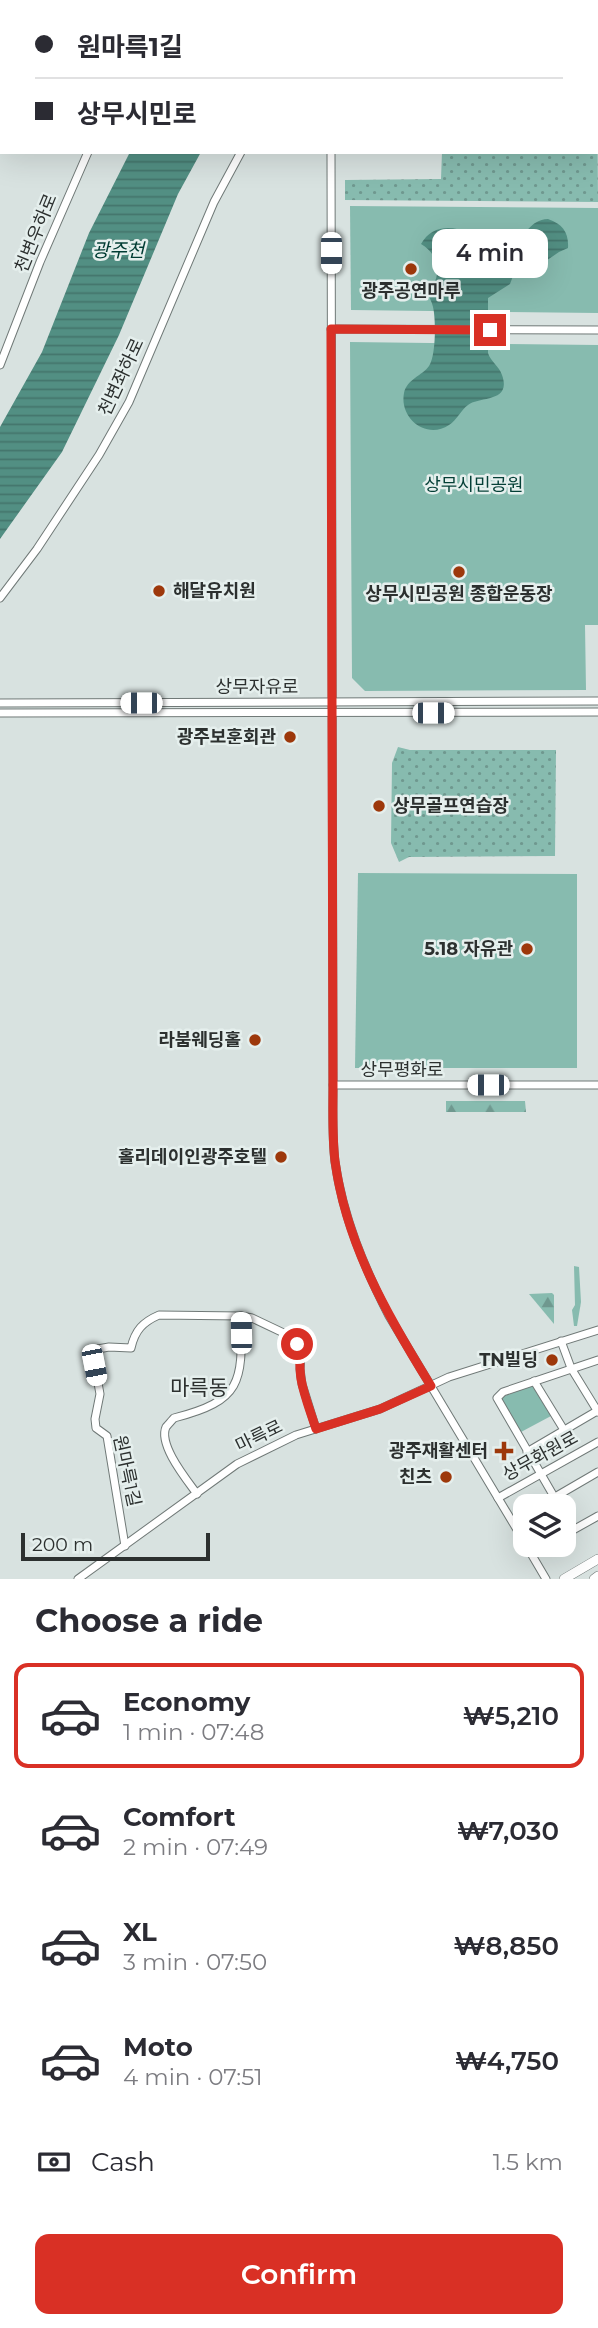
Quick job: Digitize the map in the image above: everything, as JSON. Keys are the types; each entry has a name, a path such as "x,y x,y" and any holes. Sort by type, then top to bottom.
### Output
{"main road":[{"path":"564,1579 598,1559"}],"street":[{"name":"천변우하로","path":"0,365 45,250 87,154"},
{"name":"천변좌하로","path":"0,598 37,549 92,466 129,402 214,202 240,154"},
{"path":"331,154 335,1162 353,1236 369,1278 513,1523"},
{"path":"331,329 598,330"},
{"name":"상무자유로","path":"0,703 598,701"},
{"name":"상무자유로","path":"0,713 598,712"},
{"name":"상무평화로","path":"333,1086 598,1085"},
{"name":"원마륵1길","path":"125,1546 107,1436 96,1428 100,1394 92,1350 109,1347 131,1348 139,1329 146,1321 159,1315 241,1315 252,1318 290,1336 297,1344 301,1356 302,1384 316,1429"},
{"path":"197,1493 177,1467 166,1442 165,1431 174,1418 198,1412 232,1391 241,1366 241,1315"},
{"name":"마륵로","path":"78,1579 237,1464 262,1450 316,1429 380,1409 449,1377 598,1330"},
{"path":"527,1452 598,1412 571,1368 561,1341"},
{"path":"553,1494 497,1398 503,1392 598,1360"},
{"path":"534,1381 564,1430"},
{"name":"상무화원로","path":"498,1498 598,1442"},
{"path":"560,1494 598,1472"},
{"path":"576,1528 598,1516"},
{"path":"533,1557 546,1579"}],"green space":[{"path":"442,154 598,154 598,202 345,200 345,180 441,179"},
{"path":"350,206 598,208 598,313 351,310"},
{"name":"상무시민공원","path":"350,342 598,345 598,625 585,625 586,690 365,691 352,678"},
{"path":"398,747 410,750 556,750 555,856 409,857 399,862 391,843 392,763"},
{"path":"358,873 577,874 577,1068 355,1068"},
{"path":"446,1101 525,1101 526,1112 446,1112"},
{"path":"574,1266 579,1267 581,1302 577,1326 574,1326 572,1310 575,1305"},
{"path":"529,1294 554,1295 554,1324"},
{"path":"529,1386 533,1387 551,1416 521,1432 500,1398"}],"water":[{"name":"광주천","path":"129,154 200,154 178,194 119,335 62,452 0,539 0,427 42,352 89,233"},
{"path":"548,219 564,230 568,248 537,267 526,264 516,268 510,284 488,298 488,353 502,375 502,390 493,397 468,405 452,423 441,429 432,430 416,424 406,411 404,393 408,384 429,366 431,361 435,320 433,305 427,292 437,274 432,254 421,244 435,231 452,228 470,234 484,246 505,245 517,240 536,222"}],"place":[{"name":"광주공연마루","path":"411,269"},
{"name":"상무시민공원 종합운동장","path":"459,572"},
{"name":"해달유치원","path":"159,591"},
{"name":"광주보훈회관","path":"290,737"},
{"name":"상무골프연습장","path":"379,806"},
{"name":"5.18 자유관","path":"527,949"},
{"name":"라붐웨딩홀","path":"255,1040"},
{"name":"홀리데이인광주호텔","path":"281,1157"},
{"name":"TN빌딩","path":"552,1360"},
{"name":"광주재활센터","path":"504,1451"},
{"name":"친츠","path":"446,1477"}],"district":[{"name":"마륵동","path":"199,1388"}],"route":[{"path":"297,1344 301,1356 302,1384 316,1429 380,1409 431,1386 369,1278 350,1228 335,1162 331,329 490,330"}]}
